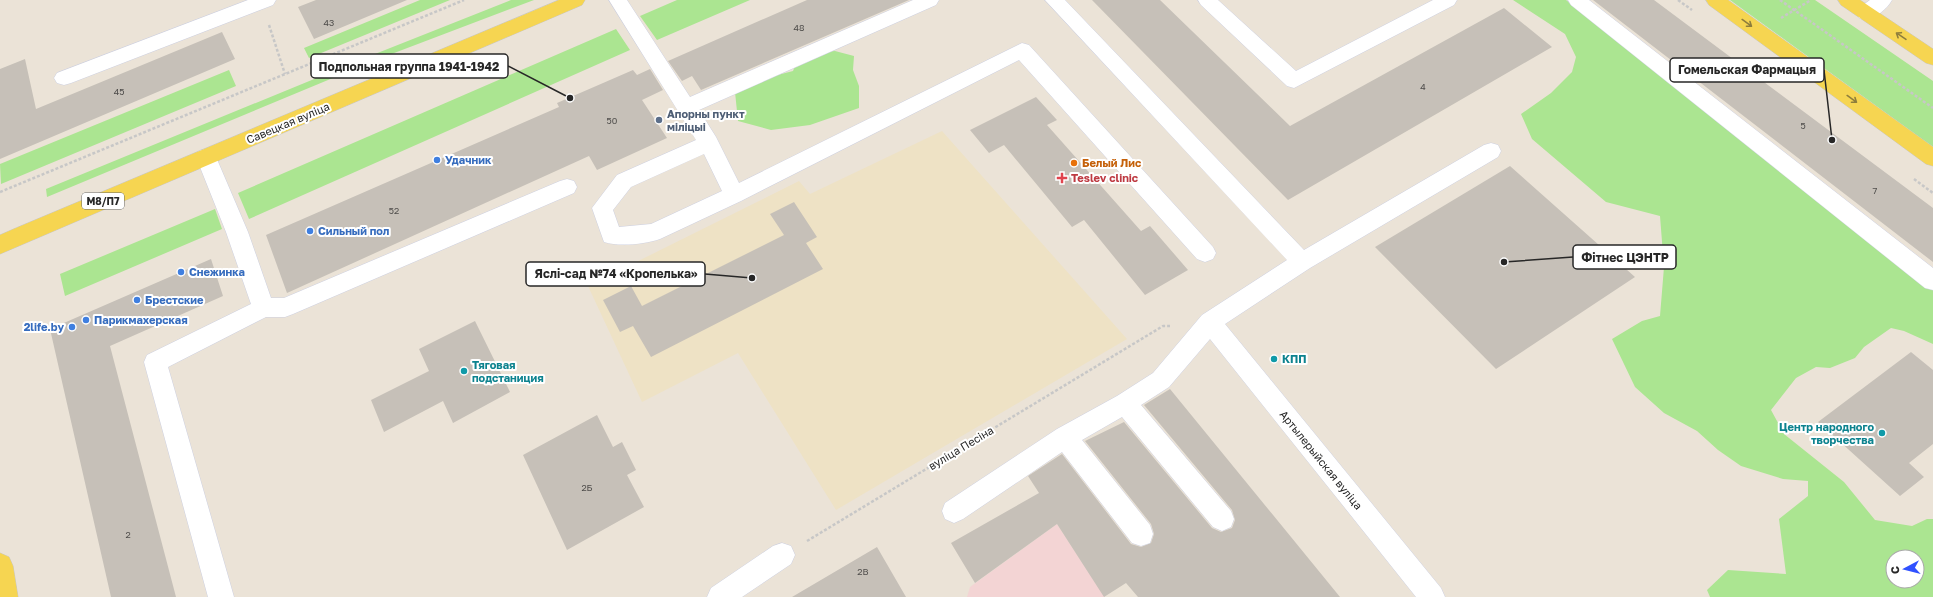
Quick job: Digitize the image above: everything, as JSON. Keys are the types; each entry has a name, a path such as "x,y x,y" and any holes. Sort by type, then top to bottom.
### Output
{"main road":[{"name":"Савецкая вуліца","path":"0,245 576,0"},
{"path":"1715,0 1933,158"},
{"path":"1846,0 1933,58"},
{"path":"0,566 5,597"}],"street":[{"path":"618,0 709,143 734,195"},
{"path":"687,107 930,0"},
{"path":"1054,0 1302,262"},
{"path":"1207,0 1294,81 1448,0"},
{"path":"1577,0 1933,281"},
{"path":"1866,13 1883,0"},
{"path":"64,78 263,1"},
{"path":"709,143 624,181 602,208 612,236 653,233 734,195 1022,50 1205,253"},
{"path":"954,511 1065,437 1125,403 1161,380 1210,322 1245,298 1302,262 1491,151"},
{"path":"206,157 237,232 264,308"},
{"path":"221,597 155,362 264,308 285,307 567,186"},
{"name":"Артылерыйская вуліца","path":"1210,322 1432,597"},
{"path":"1125,403 1222,519"},
{"path":"1065,437 1141,534"},
{"path":"720,597 782,556"}],"path":[{"path":"0,192 464,0"},
{"path":"1780,0 1933,108"},
{"path":"263,1 285,74"},
{"name":"вуліца Песіна","path":"782,556 1163,326 1210,322"}],"shaded area":[{"path":"942,131 1127,339 836,510 738,353 642,402 588,286 799,181 810,194"},
{"path":"1057,524 1105,597 967,597 970,587"}],"green space":[{"path":"420,0 450,0 309,58 304,48"},
{"path":"511,0 534,0 381,58 47,197 46,189"},
{"path":"677,0 750,0 657,40 640,16"},
{"path":"1513,0 1566,0 1933,289 1933,344 1904,331 1891,328 1864,347 1855,358 1830,368 1816,367 1796,378 1771,410 1784,434 1844,482 1875,520 1912,526 1927,519 1933,519 1933,597 1710,597 1707,590 1728,570 1786,574 1779,519 1808,496 1808,481 1783,479 1741,466 1718,450 1697,431 1664,413 1635,387 1612,339 1642,321 1660,316 1664,267 1660,216 1606,202 1532,139 1521,114 1551,93 1572,72 1576,57 1565,34"},
{"path":"1730,0 1815,0 1933,81 1933,147"},
{"path":"616,29 630,50 249,219 238,193"},
{"path":"835,51 854,56 853,70 859,86 859,108 810,125 771,130 738,121 735,92 770,77 793,71 800,54"},
{"path":"229,70 236,86 1,184 0,164"},
{"path":"215,209 222,229 65,296 60,274"}],"building":[{"path":"316,0 407,0 314,39 298,7"},
{"path":"807,0 909,0 701,90 692,76 682,81 668,61"},
{"path":"1092,0 1160,0 1290,126 1504,8 1552,47 1288,200"},
{"path":"1593,0 1654,0 1933,208 1933,262"},
{"path":"222,32 235,59 0,159 0,69 25,59 36,109"},
{"path":"650,69 663,90 642,100 667,138 597,170 589,156 287,293 266,235 559,107 557,103 633,70 637,75"},
{"name":"Teslev clinic","path":"1036,97 1057,120 1047,125 1141,231 1150,226 1188,270 1145,295 1084,220 1072,227 1004,145 989,153 970,130"},
{"path":"1510,166 1635,277 1496,369 1375,247"},
{"path":"794,202 817,237 806,243 823,269 651,357 633,326 620,332 603,300 631,286 642,306 784,235 770,214"},
{"path":"211,259 223,296 110,346 176,597 111,597 50,329"},
{"name":"Тяговая подстаниция","path":"475,321 510,392 453,423 443,401 384,432 371,400 429,371 419,349"},
{"name":"Центр народного творчества","path":"1911,352 1933,370 1933,444 1909,463 1924,477 1900,496 1818,422"},
{"path":"1170,389 1340,597 1138,597 1126,583 1104,597 1057,524 975,583 951,543 1039,493 1028,476 1062,454 1131,544 1141,547 1151,543 1154,534 1151,524 1085,441 1124,422 1212,528 1221,532 1232,528 1235,520 1232,510 1144,405"},
{"path":"597,415 613,447 622,442 636,470 627,475 644,507 567,550 523,455"},
{"path":"877,547 906,597 792,597"}],"place":[{"name":"Подпольная группа 1941-1942","path":"570,98"},
{"name":"Апорны пункт міліцыі","path":"659,120"},
{"name":"Гомельская Фармацыя","path":"1832,140"},
{"name":"Удачник","path":"437,160"},
{"name":"Белый Лис","path":"1074,163"},
{"name":"Teslev clinic","path":"1062,178"},
{"name":"Сильный пол","path":"310,231"},
{"name":"Фітнес ЦЭНТР","path":"1504,262"},
{"name":"Снежинка","path":"181,272"},
{"name":"Яслі-сад №74 «Кропелька»","path":"752,278"},
{"name":"Брестские","path":"137,300"},
{"name":"Парикмахерская","path":"86,320"},
{"name":"2life.by","path":"72,327"},
{"name":"КПП","path":"1274,359"},
{"name":"Тяговая подстаниция","path":"464,371"},
{"name":"Центр народного творчества","path":"1882,433"}]}
